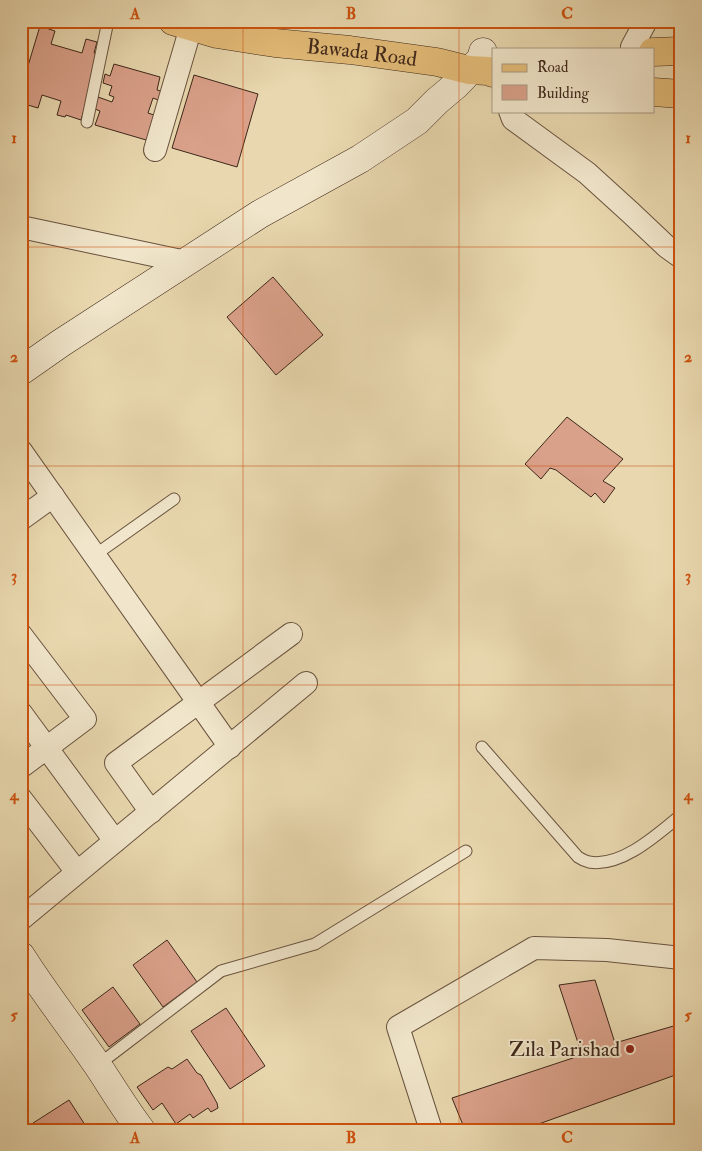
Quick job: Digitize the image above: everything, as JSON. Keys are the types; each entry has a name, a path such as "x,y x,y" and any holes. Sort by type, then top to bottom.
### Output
{"main road":[{"path":"247,21 348,33 485,62"},
{"name":"Bawada Road","path":"182,24 217,34 275,43 350,50 436,62 485,62"},
{"path":"654,52 681,51"},
{"path":"654,92 681,94"}],"street":[{"path":"632,48 646,21"},
{"path":"155,150 182,24"},
{"path":"21,371 260,214 360,159 417,121 456,85 485,62"},
{"path":"510,112 513,119 587,173 667,247 681,256"},
{"path":"21,227 186,262"},
{"path":"21,451 230,747"},
{"path":"21,519 53,496"},
{"path":"21,634 85,719 21,767"},
{"path":"151,812 116,763 291,634"},
{"path":"21,919 306,683"},
{"path":"21,713 115,841"},
{"path":"21,799 77,872"},
{"path":"431,1130 398,1027 534,948 607,950 681,958"},
{"path":"21,956 38,983 98,1065 141,1130"}],"lane":[{"path":"87,122 108,21"},
{"path":"95,555 174,499"},
{"path":"482,747 578,857 588,862 618,859 649,842 681,815"},
{"path":"98,1065 221,971 315,944 466,852"}],"building":[{"path":"40,26 55,31 51,44 82,53 86,39 97,42 94,53 100,55 81,120 66,115 65,117 57,115 61,101 42,95 38,108 21,103 21,89"},
{"path":"114,64 160,77 157,90 168,93 166,103 153,98 148,113 160,117 153,142 95,125 100,111 95,109 98,97 112,102 114,97 109,95 112,86 103,83 105,74 110,76"},
{"path":"194,75 258,94 237,167 172,148"},
{"path":"273,277 323,335 276,375 227,317"},
{"path":"567,417 623,459 603,481 615,488 604,503 595,493 591,497 556,470 550,468 541,479 525,464"},
{"path":"167,940 197,982 163,1007 133,965"},
{"name":"Zila Parishad","path":"595,980 615,1043 677,1025 681,1039 681,1073 522,1130 465,1130 452,1098 582,1055 559,985"},
{"path":"113,987 140,1024 109,1047 82,1010"},
{"path":"226,1008 265,1066 230,1089 191,1031"},
{"path":"187,1059 197,1073 201,1075 218,1108 211,1112 208,1108 193,1118 190,1114 176,1124 162,1103 153,1110 137,1087 168,1067 172,1069"},
{"path":"69,1100 87,1128 84,1130 33,1130 30,1125"}],"place":[{"name":"Zila Parishad","path":"630,1049"}]}
